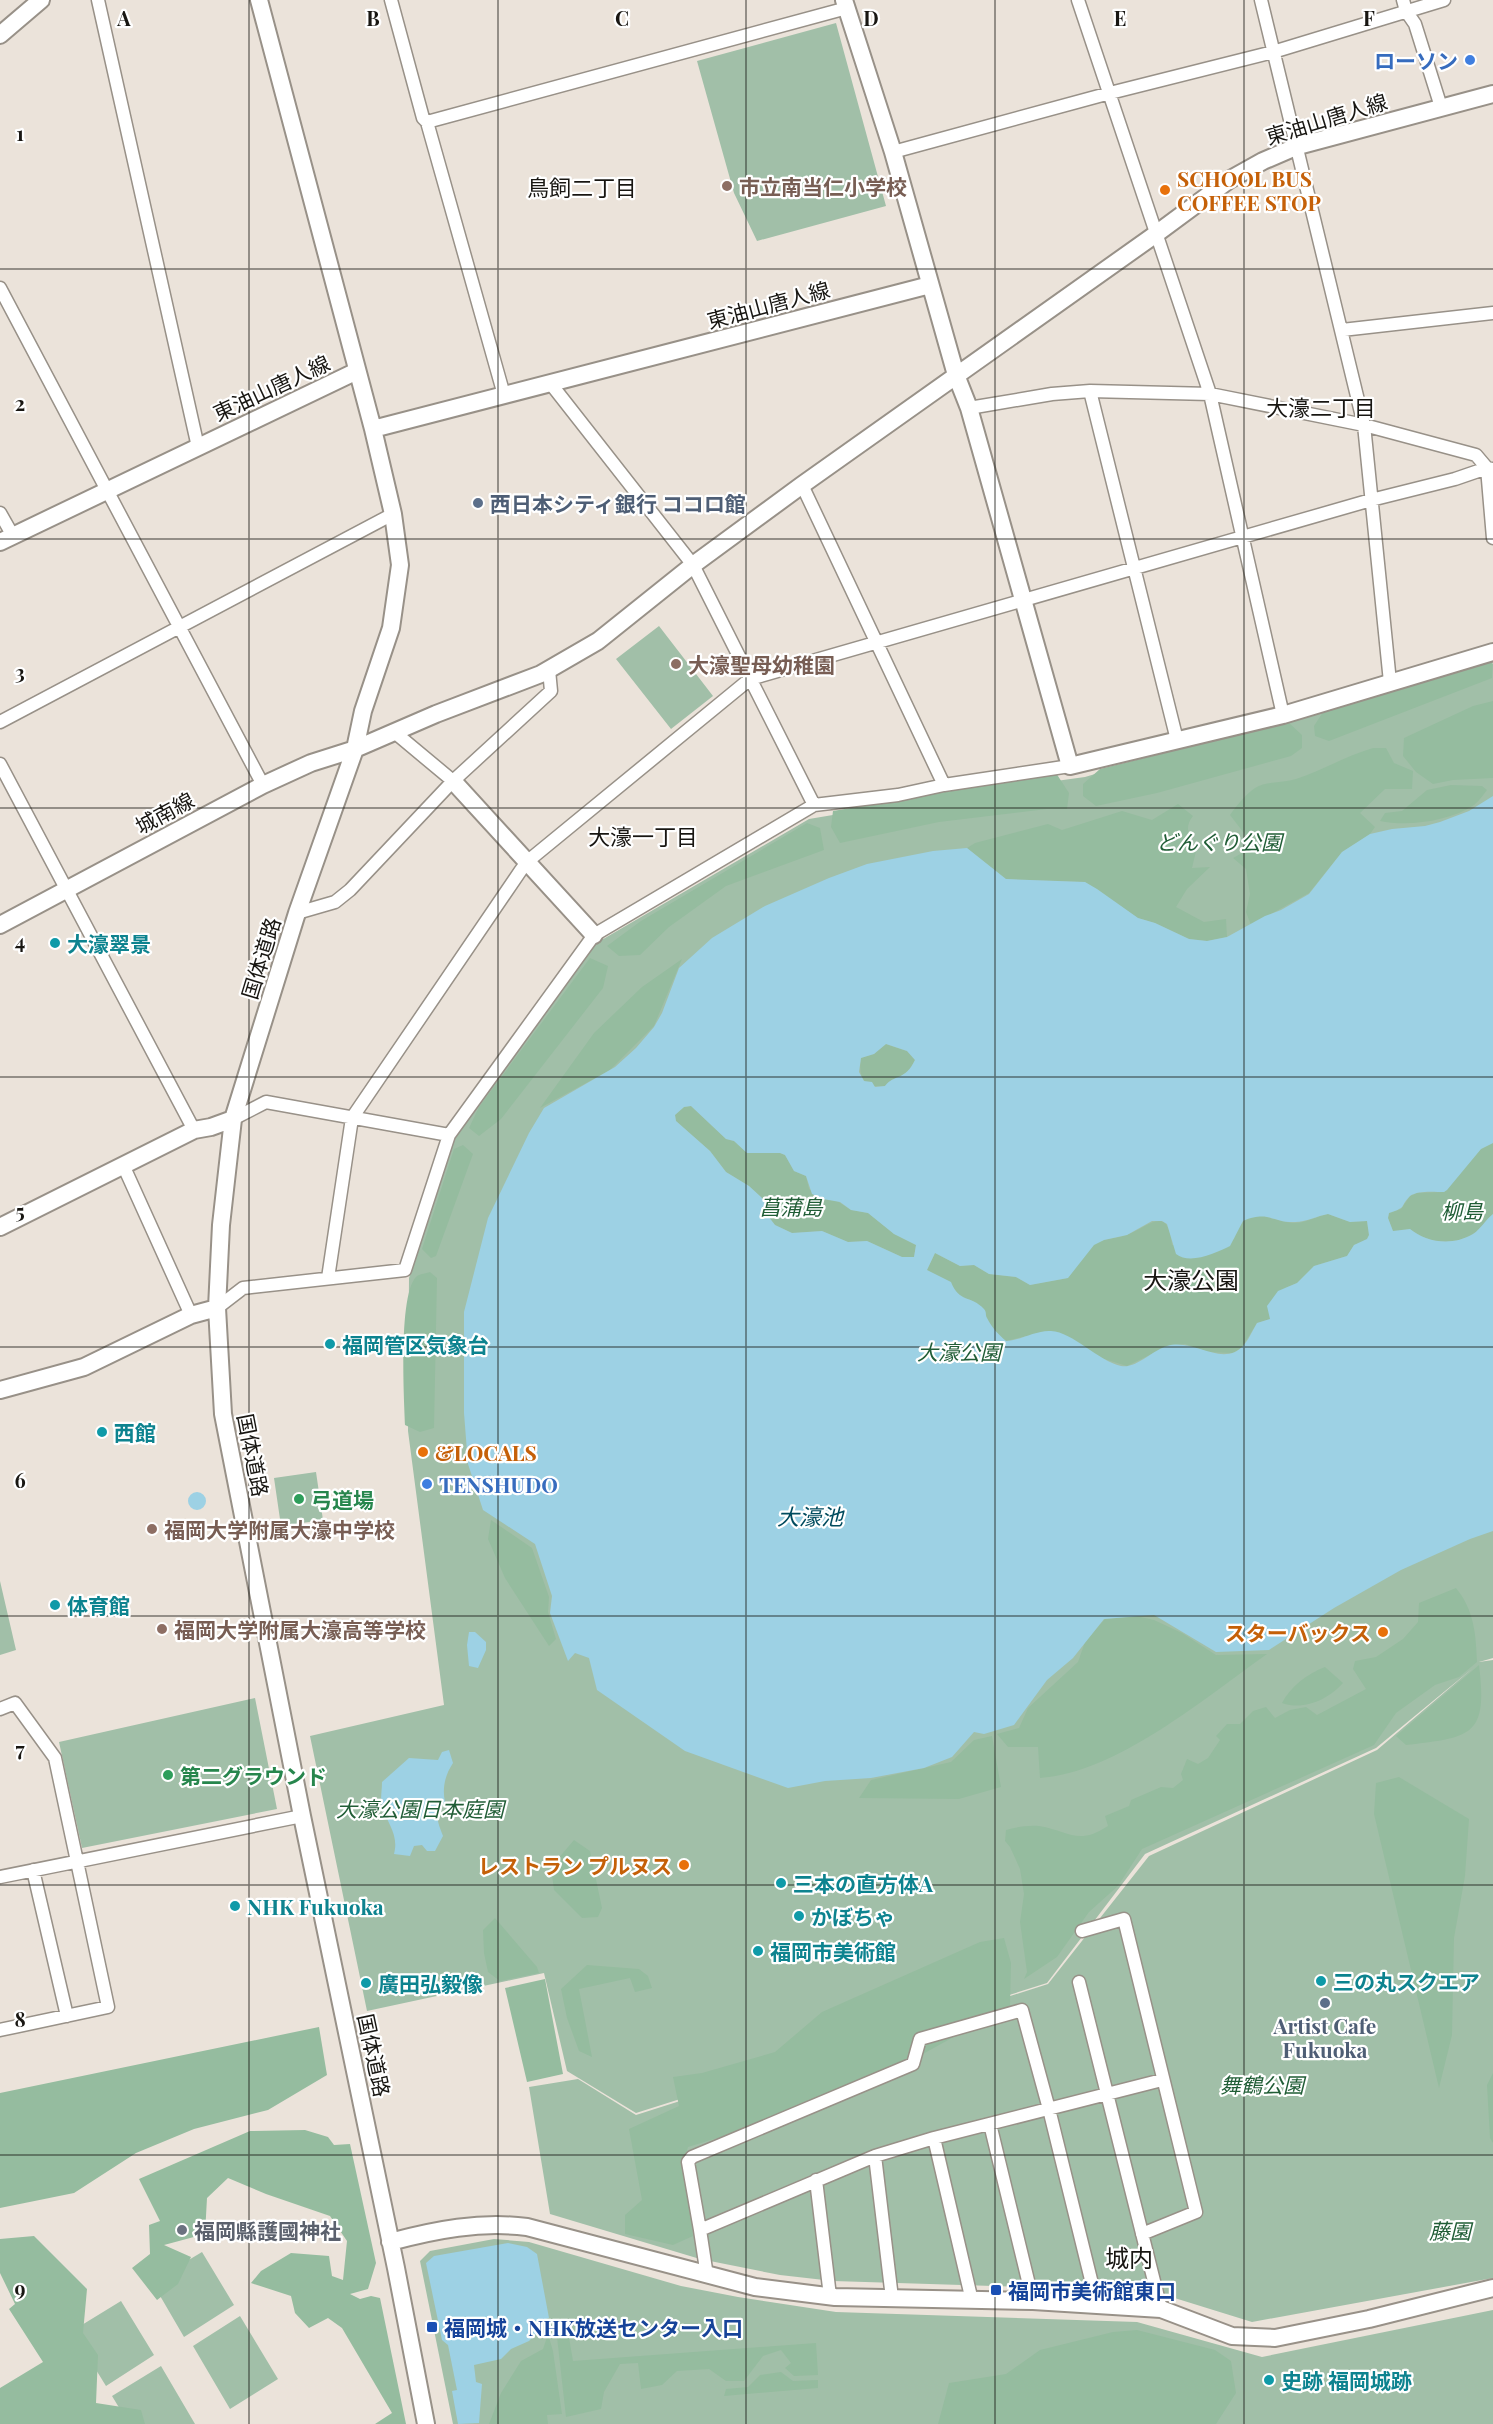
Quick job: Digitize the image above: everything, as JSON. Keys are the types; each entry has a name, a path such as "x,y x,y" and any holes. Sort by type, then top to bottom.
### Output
{"street":[{"path":"0,35 41,0"},
{"path":"98,0 198,447"},
{"path":"259,0 357,372"},
{"path":"391,0 504,395"},
{"path":"1078,0 1210,394 1283,715"},
{"path":"1261,0 1364,425 1390,682"},
{"path":"893,152 1110,93 1273,52 1404,6 1444,0"},
{"path":"427,122 846,4 893,152 956,375 969,408 1070,766"},
{"path":"1404,6 1415,24 1441,107"},
{"name":"東油山唐人線","path":"693,565 1229,180 1263,161 1298,146 1493,94"},
{"name":"東油山唐人線","path":"6,539 357,372 373,429 930,285"},
{"path":"0,288 263,784"},
{"path":"1342,330 1493,314"},
{"path":"551,384 693,565 814,805"},
{"path":"969,408 1053,394 1090,391 1210,394 1364,425 1476,455 1490,468 1493,538"},
{"path":"1090,391 1177,740"},
{"name":"国体道路","path":"373,429 393,514 400,565 391,628 363,711 355,749 297,913 233,1119 221,1225 216,1308 223,1414 426,2424"},
{"path":"328,1278 352,1118 528,861 750,680 1134,567 1490,468"},
{"path":"802,485 944,785"},
{"path":"0,513 6,539"},
{"path":"0,722 393,514"},
{"name":"城南線","path":"0,925 263,784 549,670 598,641 693,565"},
{"path":"0,1390 84,1367 191,1315 216,1308 243,1288 405,1270 449,1135 594,935 814,805 898,795 944,785 1070,766 1283,715 1493,652"},
{"path":"297,913 335,902 350,890 453,781 551,691 549,670"},
{"path":"393,731 453,781 594,935"},
{"path":"0,764 194,1130"},
{"path":"0,1227 194,1130 233,1119 266,1102 449,1135"},
{"path":"124,1167 191,1315"},
{"path":"0,1708 15,1703 55,1758 108,2007 0,2030"},
{"path":"0,1877 302,1816"},
{"path":"33,1870 67,2016"},
{"path":"1082,1931 1124,1918 1196,2212 1142,2234"},
{"path":"1079,1982 1161,2309"},
{"path":"707,2276 688,2162 692,2157 913,2064 920,2039 1022,2010 1097,2304"},
{"path":"700,2230 875,2156 934,2138 1162,2080"},
{"path":"990,2124 1033,2301"},
{"path":"934,2138 972,2301"},
{"path":"875,2156 892,2298"},
{"path":"816,2180 830,2296"},
{"path":"390,2242 447,2229 503,2224 526,2227 592,2243 707,2276 755,2287 830,2296 1033,2301 1161,2309 1232,2337 1275,2338 1368,2319 1493,2288"}],"green space":[{"path":"836,23 886,206 757,241 734,193 697,61"},
{"path":"659,626 713,696 671,729 616,659"},
{"path":"1493,655 1492,678 1329,741 1315,736 1314,726 1323,712"},
{"name":"大濠公園","path":"1469,663 1493,664 1493,1658 1479,1662 1493,1660 1493,2278 1252,2322 1152,2291 833,2281 780,2275 700,2259 550,2214 529,2087 578,2079 636,2115 1048,1984 1149,1856 1377,1750 1473,1668 1376,1748 1145,1854 1047,1983 636,2113 567,2071 544,1973 367,2011 310,1736 444,1705 408,1431 409,1278 453,1140 593,945 809,819 934,798 1085,777"},
{"path":"1493,701 1493,778 1453,780 1433,784 1416,772 1403,756 1404,738 1473,706"},
{"path":"1288,722 1302,735 1302,748 1291,756 1157,793 1096,806 1083,796 1083,784 1100,769"},
{"path":"1373,748 1386,748 1394,763 1413,771 1412,789 1385,789 1360,813 1375,827 1370,834 1342,852 1309,893 1251,925 1246,912 1250,894 1246,869 1233,858 1242,853 1247,837 1230,815 1251,791 1259,786 1296,779"},
{"path":"1056,773 1069,793 1067,809 1047,809 939,822 840,843 831,827 833,811"},
{"path":"1451,785 1482,786 1487,790 1474,805 1441,819 1416,823 1380,821 1385,813 1402,811 1427,790"},
{"path":"1178,804 1193,816 1188,825 1196,851 1192,868 1210,867 1187,889 1176,907 1204,922 1226,919 1227,937 1207,941 1189,939 1155,923 1138,918 1085,882 1005,879 967,848 975,843 1048,824 1062,830 1122,811 1152,820"},
{"path":"807,823 820,828 824,850 726,886 669,927 640,955 619,956 607,946 641,921"},
{"path":"590,958 608,966 603,988 501,1119 479,1136 469,1128 479,1107"},
{"path":"682,959 654,1026 610,1070 540,1108 594,1033 642,987"},
{"path":"886,1044 907,1051 915,1060 907,1071 885,1086 867,1083 862,1076 861,1058 874,1054"},
{"name":"菖蒲島","path":"691,1106 726,1139 734,1141 747,1153 785,1155 794,1171 806,1176 809,1189 823,1199 834,1199 851,1210 868,1213 894,1234 916,1245 914,1257 902,1257 867,1241 848,1242 822,1231 792,1233 775,1225 768,1216 761,1197 749,1186 726,1172 710,1151 676,1121 675,1115 684,1107"},
{"name":"柳島","path":"1493,1143 1493,1214 1476,1232 1457,1240 1440,1241 1424,1237 1410,1229 1393,1232 1388,1218 1389,1213 1401,1209 1410,1196 1417,1193 1444,1192 1481,1149"},
{"path":"463,1145 473,1154 436,1256 431,1258 422,1249 454,1149"},
{"path":"1328,1214 1350,1222 1367,1221 1369,1235 1367,1240 1354,1245 1347,1256 1314,1266 1297,1283 1285,1288 1270,1319 1257,1323 1242,1347 1233,1353 1208,1352 1185,1344 1168,1346 1127,1366 1101,1358 1080,1344 1043,1332 1006,1341 996,1333 973,1301 959,1296 927,1270 935,1253 960,1266 974,1265 989,1274 1016,1277 1030,1285 1068,1278 1094,1244 1126,1235 1156,1221 1162,1221 1166,1225 1170,1232 1172,1245 1234,1239 1239,1227 1251,1216 1297,1223"},
{"path":"430,1272 437,1278 434,1428 420,1432 405,1425 403,1370 405,1323 411,1286 417,1276"},
{"name":"弓道場","path":"316,1472 323,1520 281,1526 274,1478"},
{"path":"491,1520 532,1548 549,1597 548,1612 556,1639 549,1646 505,1578 488,1539"},
{"path":"0,1581 16,1650 0,1655"},
{"path":"1456,1588 1467,1605 1473,1623 1477,1662 1459,1677 1435,1685 1396,1713 1374,1745 1142,1849 1118,1886 1089,1912 1057,1957 1024,1979 1027,1972 1020,1922 1024,1894 1020,1869 1005,1841 1006,1830 1022,1826 1039,1826 1081,1836 1097,1832 1108,1826 1105,1816 1129,1806 1131,1800 1161,1787 1173,1788 1183,1780 1181,1774 1187,1759 1198,1764 1208,1758 1220,1740 1216,1736 1227,1724 1240,1724 1253,1711 1266,1707 1275,1718 1290,1710 1306,1707 1317,1715 1366,1689 1353,1669 1355,1661 1376,1657 1403,1639 1418,1622 1419,1603"},
{"path":"1136,1616 1154,1620 1182,1633 1216,1655 1267,1654 1159,1731 1129,1748 1099,1763 1069,1773 1040,1778 1038,1747 1008,1747 997,1734 1019,1728 1028,1708 1078,1662 1085,1642 1105,1619"},
{"path":"1479,1665 1481,1707 1477,1720 1470,1729 1446,1739 1406,1745 1396,1736"},
{"path":"1325,1667 1343,1683 1337,1689 1316,1702 1299,1706 1282,1703 1300,1681"},
{"name":"第二グラウンド","path":"255,1698 277,1809 82,1848 59,1742"},
{"path":"992,1736 1001,1787 959,1799 859,1798 871,1780 951,1762 974,1740"},
{"path":"1399,1777 1469,1819 1465,1876 1454,1938 1452,2035 1439,2088 1374,1814 1376,1783"},
{"path":"574,1840 590,1851 602,1908 598,1917 582,1918 554,1890 551,1867"},
{"path":"495,1918 537,1967 539,1973 500,1981 488,1972 483,1930"},
{"path":"1004,1938 1011,1963 1010,2006 901,2066 756,2126 688,2147 682,2167 690,2200 693,2236 673,2245 625,2234 625,2215 642,2200 629,2129 679,2106 673,2077 702,2073 775,2052 822,2012 980,1942"},
{"path":"587,1965 639,1969 648,1976 652,1988 635,1992 630,1978 579,1989 592,2057 579,2051 567,2018 561,1989"},
{"path":"545,1979 563,2074 527,2082 505,1988"},
{"path":"319,2027 327,2075 268,2110 194,2129 136,2153 74,2193 0,2208 0,2093"},
{"path":"1493,2073 1493,2143 1490,2138 1487,2085"},
{"path":"305,2130 328,2137 334,2145 350,2144 376,2263 368,2289 350,2294 360,2299 371,2296 380,2298 406,2424 375,2424 392,2413 342,2328 328,2318 309,2328 295,2313 291,2296 251,2283 261,2271 291,2253 329,2256 332,2276 343,2280 347,2241 330,2216 228,2178 207,2198 205,2234 164,2245 191,2257 178,2284 157,2300 132,2268 150,2254 149,2225 160,2221 139,2179 250,2131"},
{"path":"34,2236 87,2289 83,2333 98,2355 96,2403 141,2410 145,2424 0,2424 0,2388 43,2362 9,2309 15,2304 0,2273 0,2239"},
{"path":"494,2239 529,2242 681,2286 738,2297 836,2312 1137,2322 1262,2357 1493,2310 1493,2424 453,2424 420,2261 430,2251"},
{"path":"202,2252 234,2305 184,2337 152,2282"},
{"path":"121,2301 154,2355 106,2386 72,2331"},
{"path":"240,2316 278,2379 230,2409 193,2346"},
{"path":"567,2326 573,2361 816,2343 818,2375 794,2376 785,2368 791,2363 781,2350 763,2356 744,2381 726,2381 709,2369 677,2371 662,2385 641,2389 638,2363 620,2364 604,2392 601,2409 566,2417 556,2328"},
{"path":"1137,2330 1215,2350 1231,2361 1236,2393 1216,2424 938,2424 949,2383 1006,2374 1040,2350 1113,2332"},
{"path":"548,2334 553,2351 562,2414 547,2415 548,2424 489,2424 501,2393 521,2361 543,2349"},
{"path":"161,2366 195,2424 129,2424 112,2396"},
{"path":"781,2372 793,2381 818,2380 818,2388 724,2396 726,2389 748,2387 760,2375"}],"water":[{"name":"大濠池","path":"1493,796 1493,1143 1481,1149 1447,1190 1413,1194 1401,1208 1389,1213 1388,1218 1393,1231 1410,1229 1432,1240 1449,1241 1473,1234 1493,1214 1493,1531 1401,1570 1334,1608 1269,1650 1216,1652 1154,1615 1104,1619 1073,1658 1047,1680 1014,1725 984,1734 974,1732 952,1757 924,1768 871,1778 825,1781 788,1788 685,1751 597,1690 589,1658 575,1653 568,1661 550,1613 552,1596 535,1544 483,1510 468,1464 464,1413 464,1312 488,1218 529,1133 544,1108 615,1067 636,1048 654,1027 662,1013 679,968 712,938 765,906 829,878 867,864 933,851 967,848 1006,879 1085,882 1138,918 1155,923 1189,939 1207,941 1227,937 1309,894 1342,852 1370,834 1425,826 1469,811","holes":["886,1044 907,1051 915,1060 903,1074 885,1086 875,1087 872,1082 864,1081 859,1072 861,1058 874,1054","691,1106 726,1139 734,1141 747,1153 785,1155 794,1171 806,1176 812,1194 840,1202 851,1210 868,1213 894,1234 916,1245 914,1257 902,1257 867,1241 848,1242 822,1231 792,1233 775,1225 768,1216 761,1197 749,1186 726,1172 710,1151 676,1121 675,1115 684,1107","1328,1214 1350,1222 1367,1221 1369,1235 1367,1239 1354,1245 1347,1256 1314,1266 1297,1283 1278,1291 1267,1306 1270,1319 1257,1323 1242,1347 1227,1354 1185,1345 1167,1346 1133,1365 1121,1366 1103,1359 1068,1336 1051,1331 1006,1341 991,1325 984,1309 958,1293 951,1282 927,1270 935,1253 960,1266 974,1265 989,1274 1016,1277 1030,1285 1068,1278 1094,1245 1104,1240 1127,1235 1152,1221 1162,1221 1167,1224 1176,1254 1188,1258 1210,1255 1230,1246 1243,1221 1252,1218 1265,1217 1288,1222 1303,1221"]},
{"path":"197,1492 203,1495 206,1501 203,1507 197,1510 191,1507 188,1501 191,1495"},
{"path":"469,1632 475,1632 486,1642 486,1650 478,1668 469,1666 467,1645"},
{"path":"449,1750 453,1763 445,1782 445,1802 438,1814 443,1836 435,1851 427,1851 422,1845 414,1846 410,1856 394,1854 394,1835 381,1804 382,1782 409,1758 438,1760 442,1752"},
{"path":"508,2243 527,2247 537,2254 549,2318 540,2321 537,2333 529,2341 511,2349 501,2359 474,2365 476,2382 482,2384 479,2423 458,2424 452,2391 457,2390 448,2345 442,2340 426,2263 434,2256"}],"place":[{"name":"ローソン","path":"1470,60"},
{"name":"市立南当仁小学校","path":"727,186"},
{"name":"SCHOOL BUS COFFEE STOP","path":"1165,190"},
{"name":"西日本シティ銀行 ココロ館","path":"478,503"},
{"name":"大濠聖母幼稚園","path":"676,664"},
{"name":"大濠翠景","path":"55,943"},
{"name":"福岡管区気象台","path":"330,1344"},
{"name":"西館","path":"102,1432"},
{"name":"&LOCALS","path":"423,1452"},
{"name":"TENSHUDO","path":"427,1484"},
{"name":"弓道場","path":"299,1499"},
{"name":"福岡大学附属大濠中学校","path":"152,1529"},
{"name":"体育館","path":"55,1605"},
{"name":"福岡大学附属大濠高等学校","path":"162,1629"},
{"name":"スターバックス","path":"1383,1632"},
{"name":"第二グラウンド","path":"168,1775"},
{"name":"レストラン プルヌス","path":"684,1865"},
{"name":"三本の直方体A","path":"781,1883"},
{"name":"NHK Fukuoka","path":"235,1906"},
{"name":"かぼちゃ","path":"799,1916"},
{"name":"福岡市美術館","path":"758,1951"},
{"name":"三の丸スクエア","path":"1321,1981"},
{"name":"廣田弘毅像","path":"366,1983"},
{"name":"Artist Cafe Fukuoka","path":"1325,2003"},
{"name":"福岡縣護國神社","path":"182,2230"},
{"name":"福岡市美術館東口","path":"996,2290"},
{"name":"福岡城・NHK放送センター入口","path":"432,2327"},
{"name":"史跡 福岡城跡","path":"1269,2380"}],"district":[{"name":"鳥飼二丁目","path":"582,187"},
{"name":"大濠二丁目","path":"1321,407"},
{"name":"大濠一丁目","path":"643,836"},
{"name":"大濠公園","path":"1191,1279"},
{"name":"城内","path":"1129,2257"}],"park label":[{"name":"どんぐり公園","path":"1219,841"},
{"name":"大濠公園日本庭園","path":"420,1808"},
{"name":"舞鶴公園","path":"1262,2084"},
{"name":"藤園","path":"1450,2230"}]}
